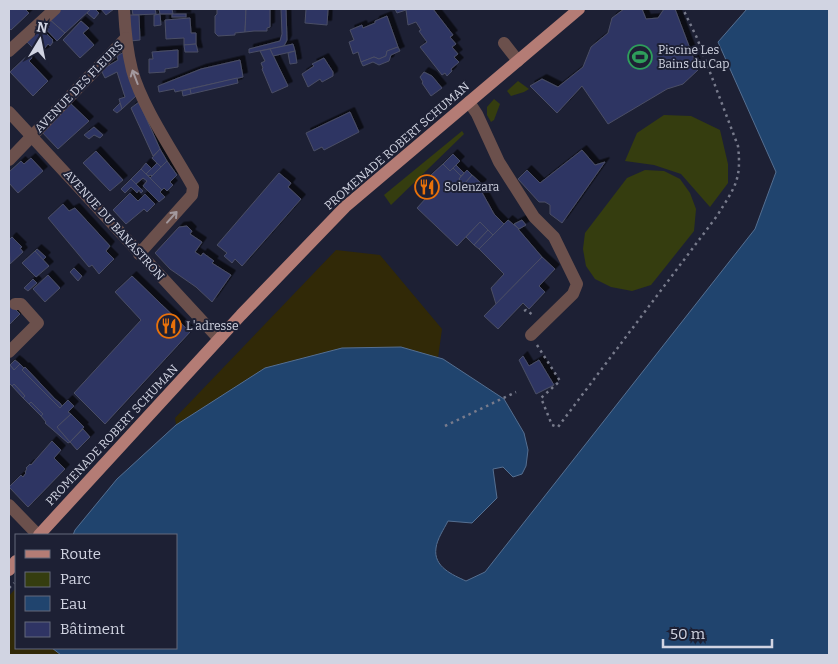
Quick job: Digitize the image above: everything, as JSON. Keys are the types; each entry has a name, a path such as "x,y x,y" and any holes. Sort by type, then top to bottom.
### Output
{"main road":[{"name":"PROMENADE ROBERT SCHUMAN","path":"39,534 344,207 579,9"}],"street":[{"path":"9,51 55,9"},
{"path":"124,9 126,38 132,71 146,104 193,187 192,195 139,254"},
{"name":"AVENUE DES FLEURS","path":"9,160 126,38"},
{"path":"504,44 518,61"},
{"path":"469,102 477,114 499,162 534,217 554,237 577,284 572,294 531,335"},
{"name":"AVENUE DU BANASTRON","path":"9,112 219,339"},
{"path":"9,352 38,322 21,304 16,304"},
{"path":"9,506 37,534"}],"path":[{"path":"531,335 560,381 541,398 552,425 558,427 717,216 736,184 740,165 738,146 697,38 683,9"},
{"path":"445,426 516,392"}],"green space":[{"path":"518,81 529,89 511,96 507,91"},
{"path":"494,99 500,104 494,120 491,122 487,115 487,107"},
{"path":"664,115 691,116 720,130 728,164 728,183 710,207 681,174 654,165 625,161 637,133"},
{"path":"462,131 464,134 391,205 384,195"},
{"path":"645,170 664,171 680,179 690,193 696,209 694,231 651,285 632,291 611,287 595,279 586,266 583,249 585,233 627,178"}],"sand":[{"path":"336,250 380,255 442,329 438,358 401,347 265,368 176,425 175,418"},
{"path":"15,589 15,649 53,649 61,655 9,655 9,596"}],"water":[{"path":"747,9 829,9 829,655 61,655 53,649 178,649 178,534 73,534 75,530 117,479 176,425 265,368 342,348 401,347 443,359 504,399 524,433 528,450 526,466 522,474 513,477 503,467 493,469 497,498 472,523 448,521 436,548 436,555 441,565 455,576 466,581 485,572 755,229 776,172 718,42"}],"building":[{"path":"9,9 25,9 29,13 11,30 9,28"},
{"path":"60,9 91,9 65,33 49,19"},
{"path":"91,9 95,9 99,13 94,19 87,13"},
{"path":"101,9 114,9 106,15"},
{"path":"132,9 155,9 156,14 133,15"},
{"path":"159,9 172,9 173,14 160,14"},
{"path":"217,9 246,9 245,32 235,33 235,35 218,36 215,33"},
{"path":"246,9 270,9 270,27 267,28 267,31 245,32"},
{"path":"281,9 286,9 287,40 284,46 249,53 249,49 280,41 282,34"},
{"path":"306,9 328,9 327,25 305,23"},
{"path":"395,9 433,9 453,35 450,37 456,44 452,47 458,54 454,57 459,62 451,69 452,71 447,76 445,73 442,75 420,47 427,42 419,31 421,30 416,22 408,25 406,10 397,13"},
{"name":"Piscine Les Bains du Cap","path":"624,9 642,9 646,19 658,18 664,9 675,9 698,70 683,84 667,89 608,124 582,86 557,113 530,86 542,79 558,87 583,67 591,47 608,33 612,18"},
{"path":"160,14 161,25 154,26 154,15"},
{"path":"172,14 186,14 186,17 172,17"},
{"path":"129,15 139,15 140,40 130,41"},
{"path":"387,16 398,47 387,51 386,56 379,59 374,57 361,62 358,52 353,54 349,42 354,40 350,30 362,25 363,28"},
{"path":"190,18 191,33 196,33 196,44 184,45 184,38 166,39 165,20"},
{"path":"49,19 65,33 57,41 42,25"},
{"path":"81,21 89,28 83,33 94,45 80,58 63,40"},
{"path":"42,25 48,31 46,33 53,42 50,46 48,44 44,49 45,51 39,54 26,41"},
{"path":"196,44 198,52 185,52 184,45"},
{"path":"293,44 295,51 273,56 270,49"},
{"path":"398,47 400,51 391,55 389,61 379,65 373,62 363,66 361,62 374,57 379,59 386,56 387,51"},
{"path":"270,49 288,86 272,93 262,69 261,63 265,61 260,51"},
{"path":"178,50 178,67 165,69 165,72 149,73 149,59 153,59 152,52"},
{"path":"295,51 297,63 290,64 288,53"},
{"path":"124,52 137,95 122,109 119,99 125,97 117,72 105,78 101,70 118,60 117,56"},
{"path":"29,54 32,58 29,61 48,81 33,96 10,72"},
{"path":"324,58 333,72 333,76 322,82 320,79 308,87 302,74 314,66 312,64"},
{"path":"240,60 243,77 175,92 174,89 159,92 158,86 201,69"},
{"path":"424,72 432,76 442,88 431,96 420,77"},
{"path":"237,78 238,83 191,94 190,89"},
{"path":"190,89 191,94 183,96 182,91"},
{"path":"139,102 160,149 153,156 131,108"},
{"path":"70,103 89,121 58,149 40,130"},
{"path":"120,103 122,109 117,113 113,110"},
{"path":"350,112 359,132 324,150 322,147 314,151 306,133"},
{"path":"94,127 103,135 100,138 94,135 89,139 84,135"},
{"path":"160,149 167,161 161,167 152,158"},
{"path":"582,150 595,165 605,162 562,223 550,214 550,205 545,202 539,202 518,179 527,170 540,183"},
{"path":"96,151 123,180 110,191 83,163"},
{"path":"453,154 460,161 450,171 443,164"},
{"path":"31,158 43,171 18,193 9,183 9,172 21,161 24,164"},
{"path":"167,161 177,175 170,182 173,185 167,191 164,188 162,190 150,178"},
{"path":"146,163 152,169 146,174 141,169"},
{"path":"157,163 161,167 152,176 146,174"},
{"path":"443,164 450,171 453,168 461,176 459,179 464,184 472,175 482,184 479,187 494,214 504,224 493,235 480,222 457,246 417,208 427,197 418,187"},
{"path":"456,165 464,173 461,176 453,168"},
{"path":"141,169 162,190 160,192 165,197 159,202 143,186 147,181 143,178 136,184 131,179"},
{"path":"467,170 472,175 464,184 459,179"},
{"path":"279,173 291,183 288,187 301,199 242,266 235,259 232,263 224,256 227,253 217,245"},
{"path":"131,179 143,191 141,193 139,190 137,193 131,187 125,193 121,189"},
{"path":"130,193 138,201 145,194 155,204 147,212 144,209 126,224 113,210"},
{"path":"63,204 69,211 75,208 110,246 106,251 114,259 99,274 92,265 89,267 48,218"},
{"path":"508,220 519,229 542,257 496,304 491,288 504,274 479,249"},
{"path":"522,220 526,225 519,229 514,224"},
{"path":"480,222 488,230 474,245 466,237"},
{"path":"187,226 192,231 190,234 202,242 195,252 201,256 203,253 214,261 212,263 231,275 212,302 196,287 170,269 155,253 179,227"},
{"path":"488,230 493,235 479,249 474,245"},
{"path":"12,237 22,247 20,248 23,252 10,264 9,240"},
{"path":"37,249 46,257 43,260 35,251"},
{"path":"35,251 49,266 36,277 22,263"},
{"path":"542,257 555,269 539,286 545,292 529,309 523,303 498,329 484,316"},
{"path":"74,268 82,276 78,281 70,272"},
{"path":"48,275 60,288 45,302 33,289"},
{"path":"132,276 190,332 105,424 74,393 141,320 115,292"},
{"path":"33,279 37,283 28,291 24,288"},
{"path":"9,303 20,314 9,325"},
{"path":"523,356 529,366 539,360 554,385 536,394 519,360"},
{"path":"15,360 20,364 14,370 10,365"},
{"path":"20,364 24,368 22,370 60,408 68,400 74,406 68,412 71,414 57,427 70,442 68,443 45,423 41,416 43,414 31,402 29,404 23,398 25,396 14,384 12,386 9,383 9,366 14,370"},
{"path":"25,367 60,403 62,406 60,408 22,370"},
{"path":"14,384 25,396 23,398 12,386"},
{"path":"31,402 43,414 41,416 29,404"},
{"path":"71,414 84,427 70,442 57,427"},
{"path":"83,429 90,437 77,450 70,442"},
{"path":"52,441 61,450 54,458 65,469 28,507 9,487 21,475 23,477 26,473 26,468 31,465"}],"place":[{"name":"Piscine Les Bains du Cap","path":"640,57"},
{"name":"Solenzara","path":"427,187"},
{"name":"L'adresse","path":"169,326"}]}
